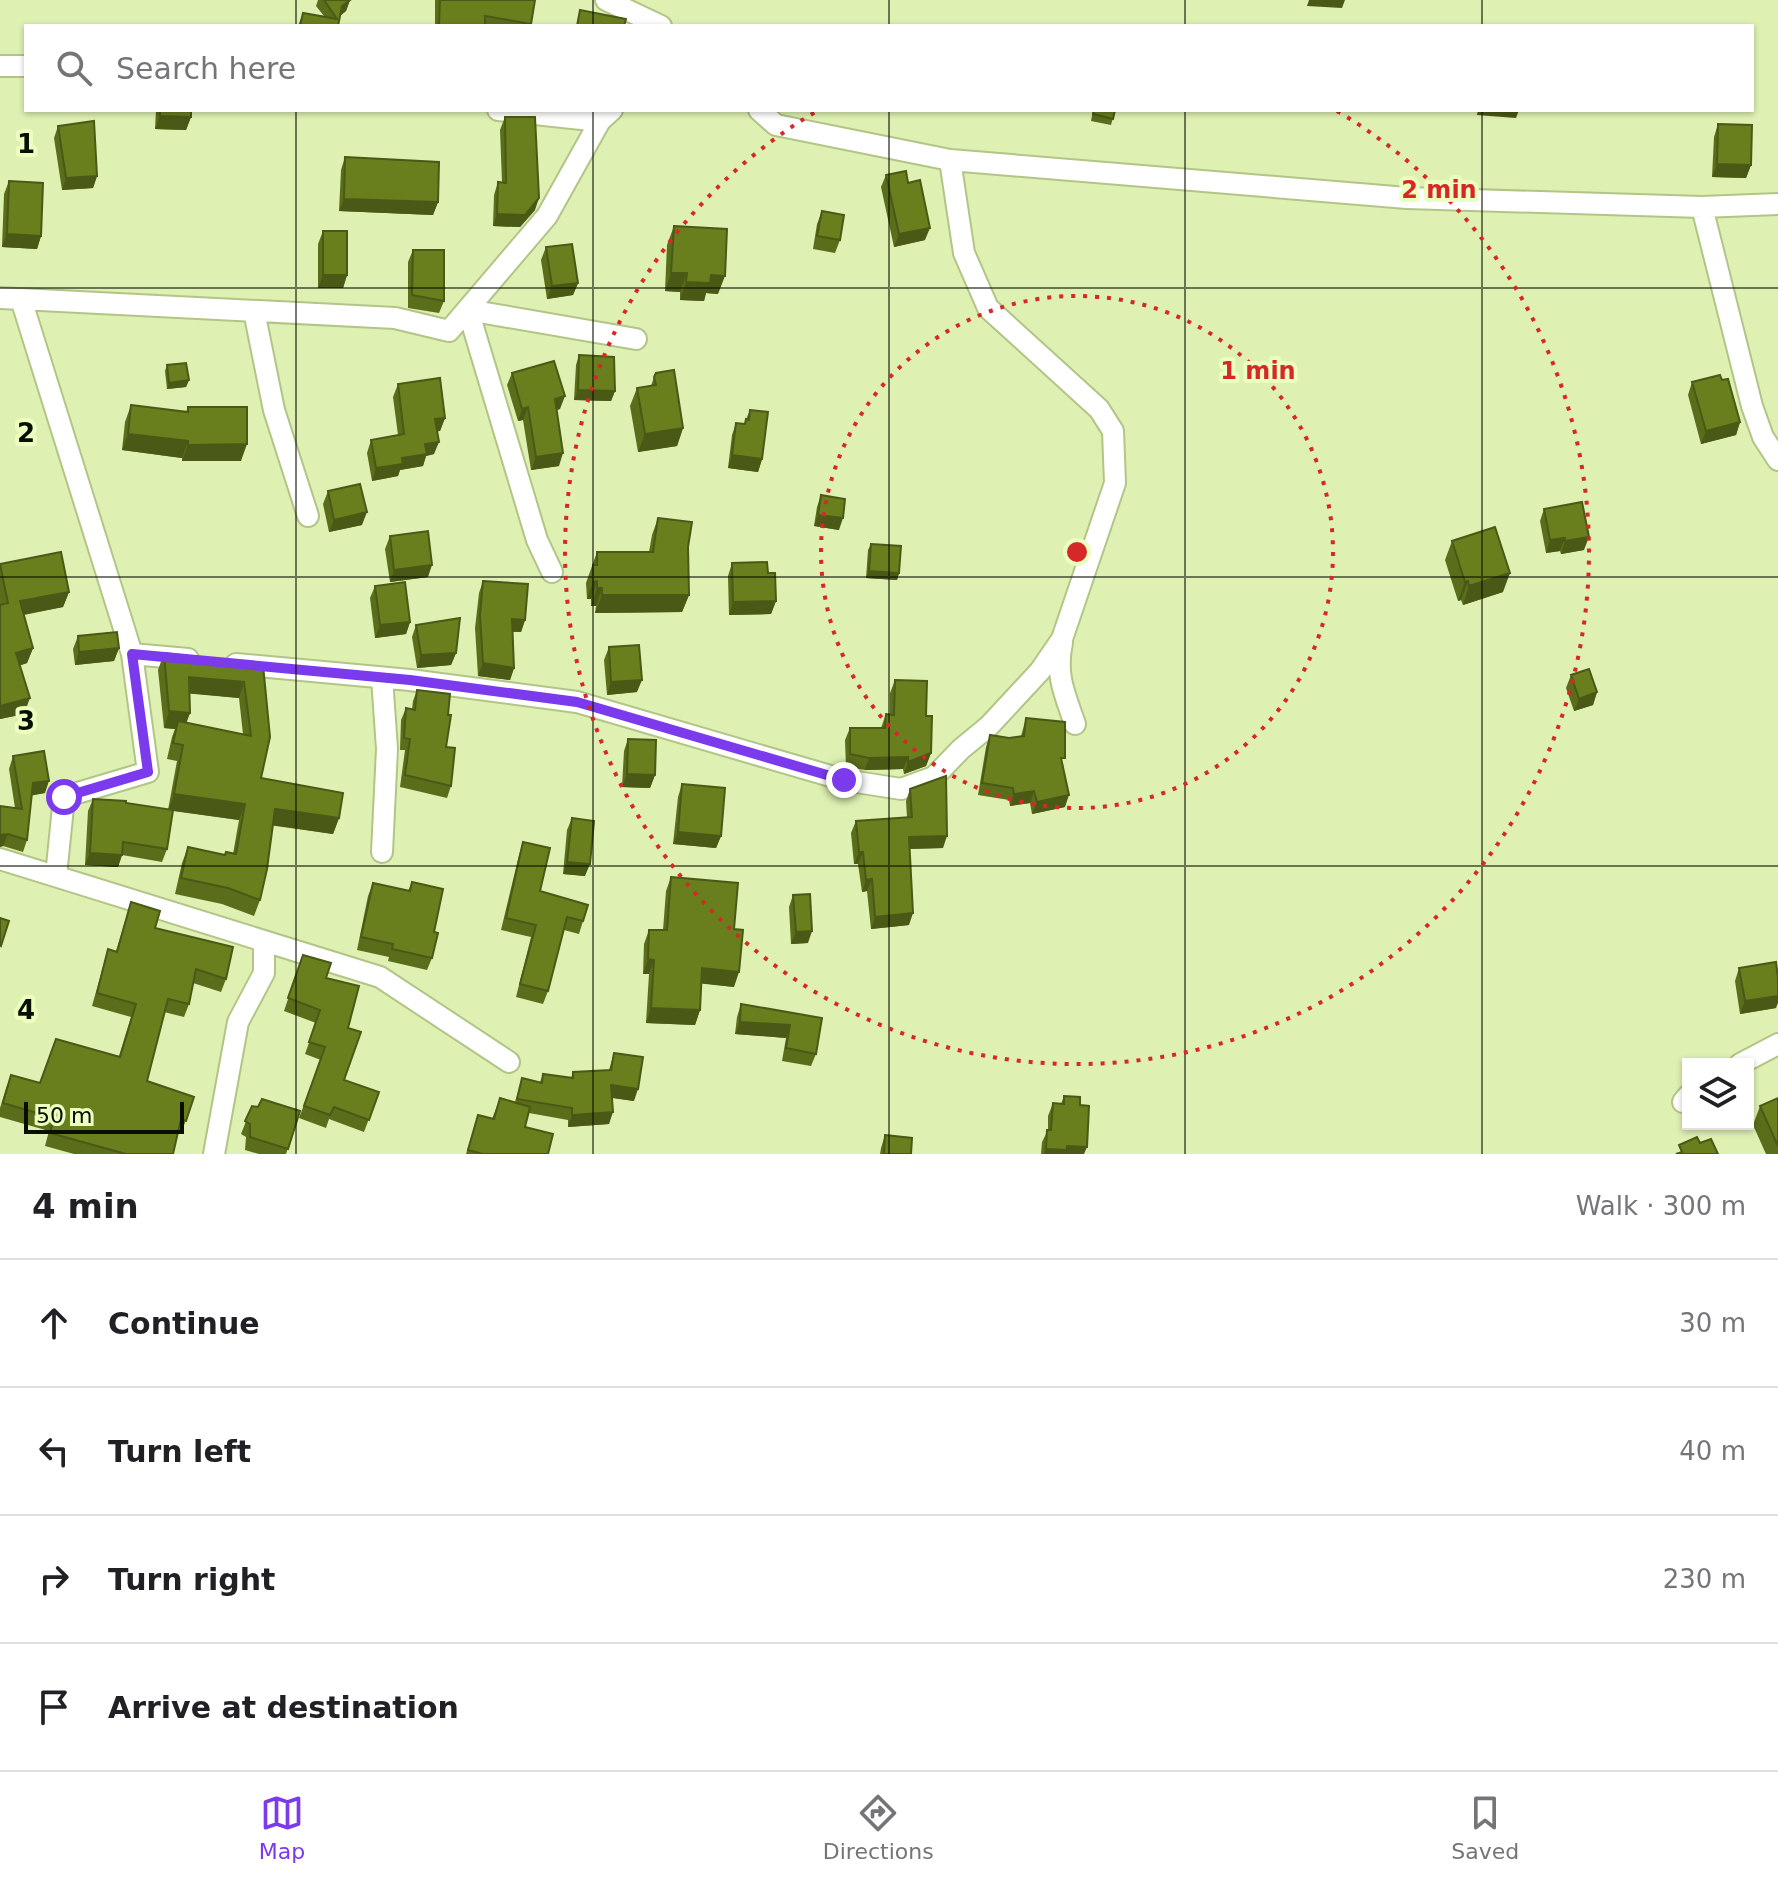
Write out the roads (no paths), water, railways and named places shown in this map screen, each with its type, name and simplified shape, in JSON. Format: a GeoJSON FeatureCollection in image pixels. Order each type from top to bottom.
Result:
{"type":"FeatureCollection","features":[{"type":"Feature","properties":{"kind":"street"},"geometry":{"type":"LineString","coordinates":[[606,0],[657,24]]}},
{"type":"Feature","properties":{"kind":"street"},"geometry":{"type":"LineString","coordinates":[[0,66],[24,66]]}},
{"type":"Feature","properties":{"kind":"street"},"geometry":{"type":"LineString","coordinates":[[0,298],[395,318],[449,331],[547,216],[606,116],[534,112]]}},
{"type":"Feature","properties":{"kind":"street"},"geometry":{"type":"LineString","coordinates":[[761,112],[776,125],[950,160],[1407,198],[1702,207],[1778,204]]}},
{"type":"Feature","properties":{"kind":"street"},"geometry":{"type":"LineString","coordinates":[[950,160],[964,253],[988,308],[1099,409],[1113,431],[1115,483],[1062,639],[1058,662],[1075,724]]}},
{"type":"Feature","properties":{"kind":"street"},"geometry":{"type":"LineString","coordinates":[[1702,207],[1752,406],[1763,437],[1778,460]]}},
{"type":"Feature","properties":{"kind":"street"},"geometry":{"type":"LineString","coordinates":[[21,299],[132,654],[148,772],[64,797],[56,876]]}},
{"type":"Feature","properties":{"kind":"street"},"geometry":{"type":"LineString","coordinates":[[468,310],[636,339]]}},
{"type":"Feature","properties":{"kind":"street"},"geometry":{"type":"LineString","coordinates":[[468,310],[537,540],[552,572]]}},
{"type":"Feature","properties":{"kind":"street"},"geometry":{"type":"LineString","coordinates":[[254,311],[274,410],[308,516]]}},
{"type":"Feature","properties":{"kind":"street"},"geometry":{"type":"LineString","coordinates":[[132,654],[382,678],[577,702],[844,780],[901,789],[934,777],[989,726],[1040,671],[1062,639]]}},
{"type":"Feature","properties":{"kind":"street"},"geometry":{"type":"LineString","coordinates":[[382,678],[387,749],[382,852]]}},
{"type":"Feature","properties":{"kind":"street"},"geometry":{"type":"LineString","coordinates":[[0,859],[380,977],[509,1062]]}},
{"type":"Feature","properties":{"kind":"street"},"geometry":{"type":"LineString","coordinates":[[214,1154],[238,1022],[264,973],[264,942]]}},
{"type":"Feature","properties":{"kind":"street"},"geometry":{"type":"LineString","coordinates":[[1751,1058],[1778,1044]]}}]}
